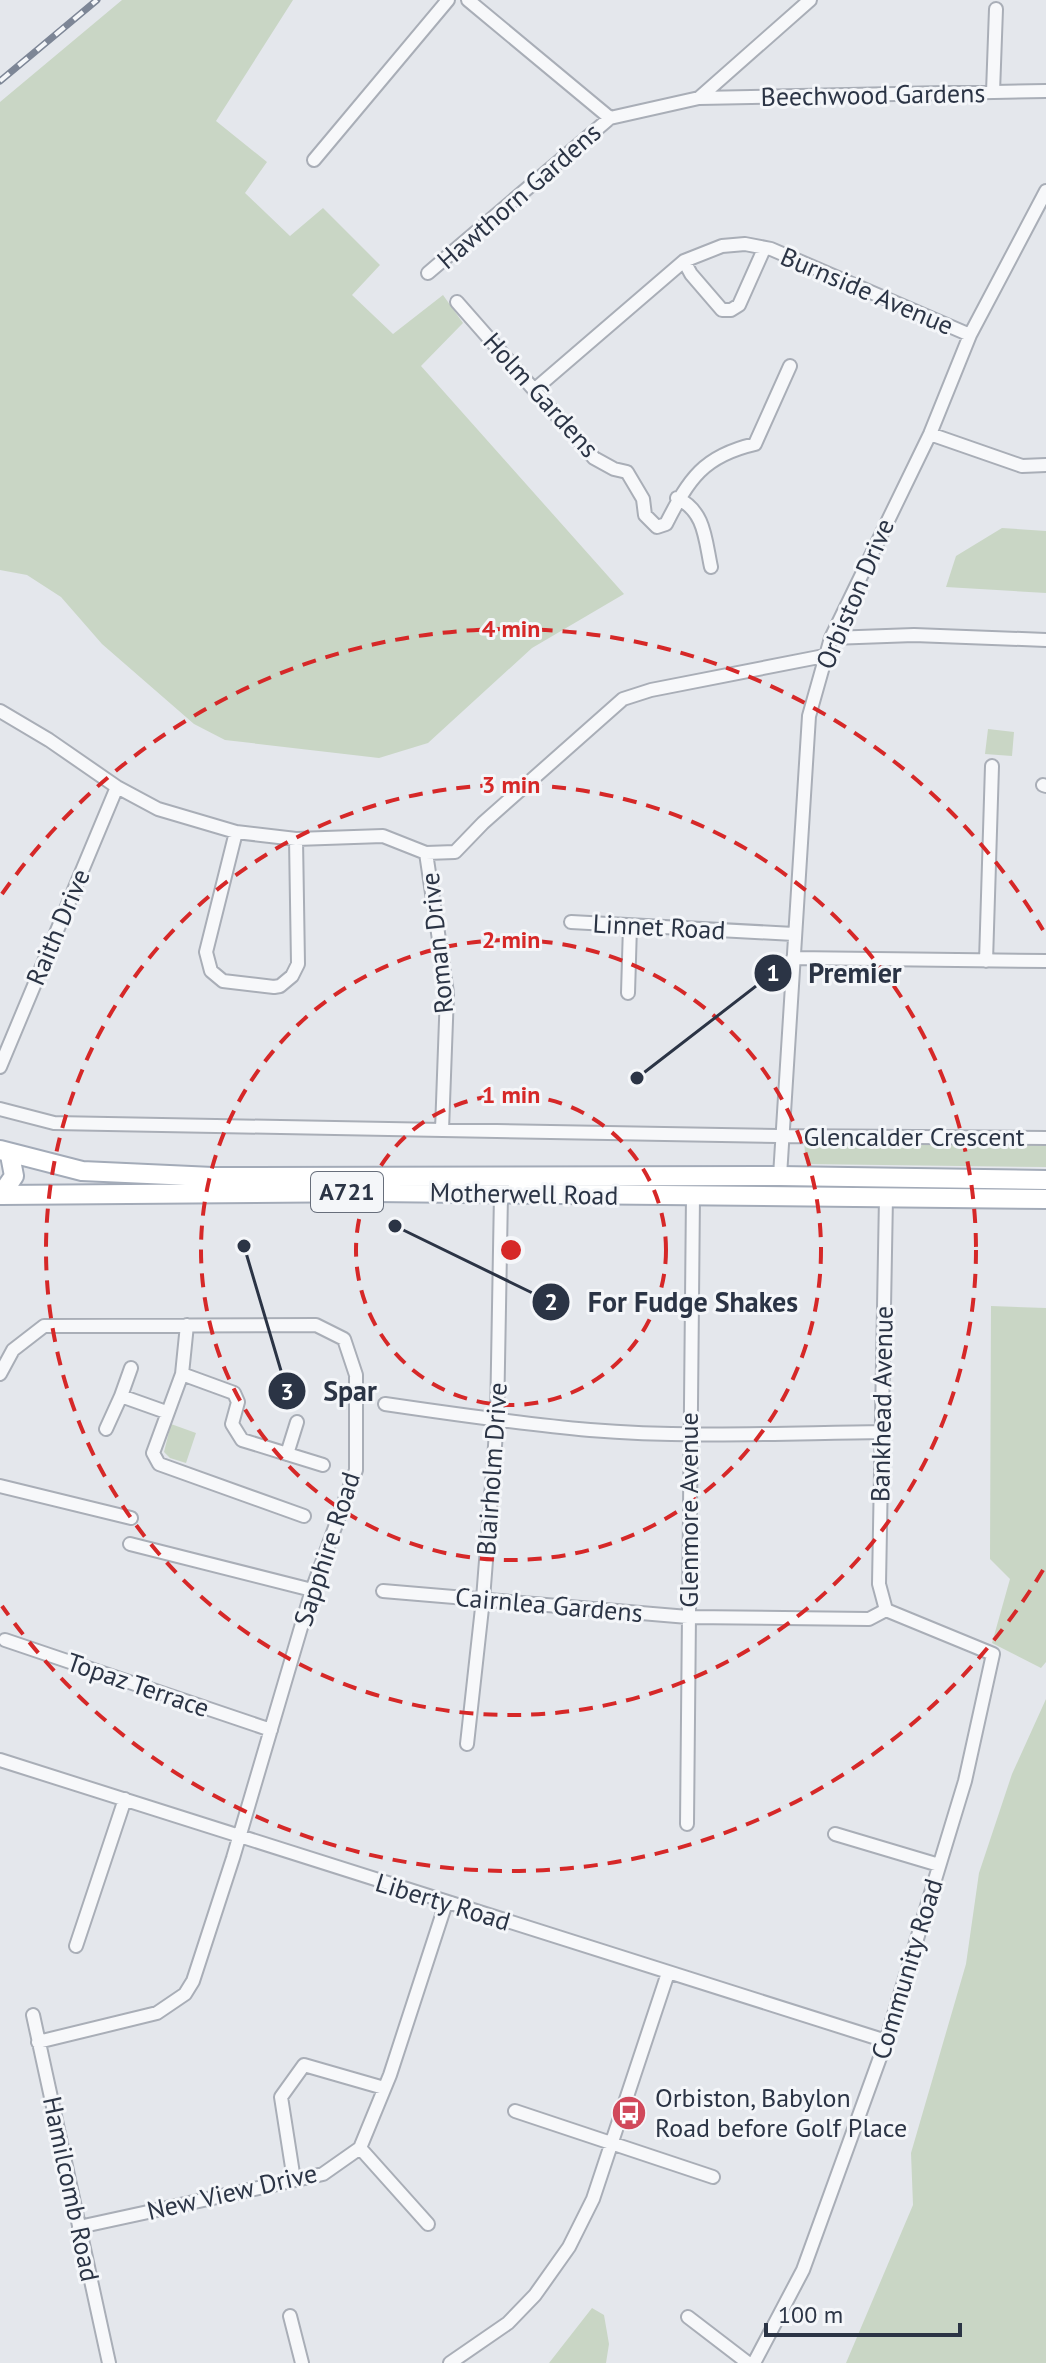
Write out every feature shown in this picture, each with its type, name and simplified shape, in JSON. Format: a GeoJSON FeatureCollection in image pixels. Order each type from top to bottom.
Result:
{"type":"FeatureCollection","features":[{"type":"Feature","properties":{"kind":"main road","name":"Motherwell Road"},"geometry":{"type":"LineString","coordinates":[[5,1152],[82,1171],[213,1177],[780,1176],[1046,1180]]}},
{"type":"Feature","properties":{"kind":"main road","name":"Motherwell Road"},"geometry":{"type":"LineString","coordinates":[[1,1195],[14,1176],[5,1152]]}},
{"type":"Feature","properties":{"kind":"main road","name":"Motherwell Road"},"geometry":{"type":"LineString","coordinates":[[1,1195],[330,1192],[1046,1199]]}},
{"type":"Feature","properties":{"kind":"street"},"geometry":{"type":"LineString","coordinates":[[314,160],[448,0]]}},
{"type":"Feature","properties":{"kind":"street"},"geometry":{"type":"LineString","coordinates":[[468,0],[610,118]]}},
{"type":"Feature","properties":{"kind":"street","name":"Beechwood Gardens"},"geometry":{"type":"LineString","coordinates":[[699,98],[810,0]]}},
{"type":"Feature","properties":{"kind":"street"},"geometry":{"type":"LineString","coordinates":[[993,92],[996,9]]}},
{"type":"Feature","properties":{"kind":"street","name":"Beechwood Gardens"},"geometry":{"type":"LineString","coordinates":[[610,118],[699,98],[1046,91]]}},
{"type":"Feature","properties":{"kind":"street","name":"Hawthorn Gardens"},"geometry":{"type":"LineString","coordinates":[[428,273],[610,118]]}},
{"type":"Feature","properties":{"kind":"street","name":"Orbiston Drive"},"geometry":{"type":"LineString","coordinates":[[780,1176],[809,716],[824,656],[930,434],[970,335],[1046,191]]}},
{"type":"Feature","properties":{"kind":"street","name":"Burnside Avenue"},"geometry":{"type":"LineString","coordinates":[[534,390],[684,261],[722,246],[745,244],[771,249],[970,335]]}},
{"type":"Feature","properties":{"kind":"street","name":"Burnside Avenue"},"geometry":{"type":"LineString","coordinates":[[684,261],[691,274],[722,310],[731,310],[739,305],[764,249]]}},
{"type":"Feature","properties":{"kind":"street","name":"Holm Gardens"},"geometry":{"type":"LineString","coordinates":[[457,302],[594,458],[627,472],[643,499],[645,515],[657,527],[666,524],[677,498],[707,462],[755,444],[790,366]]}},
{"type":"Feature","properties":{"kind":"street"},"geometry":{"type":"LineString","coordinates":[[930,434],[1022,466],[1046,465]]}},
{"type":"Feature","properties":{"kind":"street"},"geometry":{"type":"LineString","coordinates":[[677,498],[690,504],[700,519],[711,567]]}},
{"type":"Feature","properties":{"kind":"street"},"geometry":{"type":"LineString","coordinates":[[831,638],[914,635],[1046,640]]}},
{"type":"Feature","properties":{"kind":"street"},"geometry":{"type":"LineString","coordinates":[[0,711],[117,787],[158,809],[236,832],[296,839],[383,836],[426,853],[455,852],[483,823],[623,699],[651,690],[824,656]]}},
{"type":"Feature","properties":{"kind":"street"},"geometry":{"type":"LineString","coordinates":[[986,961],[992,766]]}},
{"type":"Feature","properties":{"kind":"street","name":"Raith Drive"},"geometry":{"type":"LineString","coordinates":[[0,1067],[117,787]]}},
{"type":"Feature","properties":{"kind":"street"},"geometry":{"type":"LineString","coordinates":[[236,832],[206,961],[211,971],[223,981],[274,987],[287,982],[298,964],[296,839]]}},
{"type":"Feature","properties":{"kind":"street","name":"Roman Drive"},"geometry":{"type":"LineString","coordinates":[[426,853],[447,993],[442,1130]]}},
{"type":"Feature","properties":{"kind":"street","name":"Linnet Road"},"geometry":{"type":"LineString","coordinates":[[571,922],[794,934]]}},
{"type":"Feature","properties":{"kind":"street"},"geometry":{"type":"LineString","coordinates":[[628,993],[630,926]]}},
{"type":"Feature","properties":{"kind":"street"},"geometry":{"type":"LineString","coordinates":[[793,958],[1046,961]]}},
{"type":"Feature","properties":{"kind":"street"},"geometry":{"type":"LineString","coordinates":[[0,1109],[54,1123],[781,1136]]}},
{"type":"Feature","properties":{"kind":"street","name":"Glencalder Crescent"},"geometry":{"type":"LineString","coordinates":[[781,1136],[1046,1138]]}},
{"type":"Feature","properties":{"kind":"street","name":"Blairholm Drive"},"geometry":{"type":"LineString","coordinates":[[467,1744],[483,1599],[497,1420],[501,1194]]}},
{"type":"Feature","properties":{"kind":"street","name":"Glenmore Avenue"},"geometry":{"type":"LineString","coordinates":[[687,1824],[693,1195]]}},
{"type":"Feature","properties":{"kind":"street","name":"Bankhead Avenue"},"geometry":{"type":"LineString","coordinates":[[886,1197],[879,1584],[886,1610]]}},
{"type":"Feature","properties":{"kind":"street"},"geometry":{"type":"LineString","coordinates":[[187,1325],[182,1374],[153,1453],[159,1464],[304,1516]]}},
{"type":"Feature","properties":{"kind":"street","name":"Sapphire Road"},"geometry":{"type":"LineString","coordinates":[[0,1374],[13,1350],[44,1326],[316,1325],[344,1339],[356,1375],[356,1470],[312,1590],[197,1972],[185,1994],[157,2013],[38,2042]]}},
{"type":"Feature","properties":{"kind":"street"},"geometry":{"type":"LineString","coordinates":[[106,1429],[131,1368]]}},
{"type":"Feature","properties":{"kind":"street"},"geometry":{"type":"LineString","coordinates":[[182,1374],[234,1393],[238,1402],[232,1424],[242,1440],[323,1465]]}},
{"type":"Feature","properties":{"kind":"street"},"geometry":{"type":"LineString","coordinates":[[121,1396],[166,1412]]}},
{"type":"Feature","properties":{"kind":"street"},"geometry":{"type":"LineString","coordinates":[[385,1404],[592,1430],[689,1434],[882,1432]]}},
{"type":"Feature","properties":{"kind":"street"},"geometry":{"type":"LineString","coordinates":[[287,1454],[297,1422]]}},
{"type":"Feature","properties":{"kind":"street"},"geometry":{"type":"LineString","coordinates":[[0,1486],[131,1518]]}},
{"type":"Feature","properties":{"kind":"street"},"geometry":{"type":"LineString","coordinates":[[130,1544],[312,1590]]}},
{"type":"Feature","properties":{"kind":"street","name":"Cairnlea Gardens"},"geometry":{"type":"LineString","coordinates":[[383,1591],[688,1617],[869,1619],[886,1610]]}},
{"type":"Feature","properties":{"kind":"street","name":"Community Road"},"geometry":{"type":"LineString","coordinates":[[754,2363],[803,2270],[886,2041],[975,1743],[993,1654],[886,1610]]}},
{"type":"Feature","properties":{"kind":"street","name":"Topaz Terrace"},"geometry":{"type":"LineString","coordinates":[[5,1640],[271,1730]]}},
{"type":"Feature","properties":{"kind":"street","name":"Liberty Road"},"geometry":{"type":"LineString","coordinates":[[0,1760],[886,2041]]}},
{"type":"Feature","properties":{"kind":"street"},"geometry":{"type":"LineString","coordinates":[[76,1946],[125,1799]]}},
{"type":"Feature","properties":{"kind":"street"},"geometry":{"type":"LineString","coordinates":[[835,1834],[939,1865]]}},
{"type":"Feature","properties":{"kind":"street"},"geometry":{"type":"LineString","coordinates":[[428,2224],[360,2148],[384,2088],[446,1903]]}},
{"type":"Feature","properties":{"kind":"street"},"geometry":{"type":"LineString","coordinates":[[450,2363],[508,2323],[535,2295],[575,2235],[593,2199],[668,1973]]}},
{"type":"Feature","properties":{"kind":"street","name":"Hamilcomb Road"},"geometry":{"type":"LineString","coordinates":[[33,2015],[109,2363]]}},
{"type":"Feature","properties":{"kind":"street"},"geometry":{"type":"LineString","coordinates":[[294,2180],[281,2097],[304,2065],[384,2088]]}},
{"type":"Feature","properties":{"kind":"street"},"geometry":{"type":"LineString","coordinates":[[515,2111],[713,2177]]}},
{"type":"Feature","properties":{"kind":"street","name":"New View Drive"},"geometry":{"type":"LineString","coordinates":[[79,2227],[323,2174],[360,2148]]}},
{"type":"Feature","properties":{"kind":"street"},"geometry":{"type":"LineString","coordinates":[[290,2316],[302,2363]]}},
{"type":"Feature","properties":{"kind":"street"},"geometry":{"type":"LineString","coordinates":[[688,2317],[748,2363]]}},
{"type":"Feature","properties":{"kind":"green space"},"geometry":{"type":"Polygon","coordinates":[[[122,0],[293,0],[216,121],[267,162],[245,193],[290,236],[323,208],[380,265],[352,295],[393,334],[443,295],[463,323],[421,366],[624,594],[532,648],[428,743],[379,758],[225,740],[194,724],[102,644],[61,597],[27,575],[0,570],[0,102],[122,0]]]}},
{"type":"Feature","properties":{"kind":"green space"},"geometry":{"type":"Polygon","coordinates":[[[1002,528],[1046,531],[1046,593],[946,587],[956,556],[1002,528]]]}},
{"type":"Feature","properties":{"kind":"green space"},"geometry":{"type":"Polygon","coordinates":[[[988,729],[1014,732],[1012,756],[985,754],[988,729]]]}},
{"type":"Feature","properties":{"kind":"green space"},"geometry":{"type":"Polygon","coordinates":[[[804,1141],[1046,1145],[1046,1167],[806,1164],[804,1141]]]}},
{"type":"Feature","properties":{"kind":"green space"},"geometry":{"type":"Polygon","coordinates":[[[991,1306],[1046,1308],[1046,1662],[1041,1668],[992,1643],[1010,1579],[990,1559],[991,1306]]]}},
{"type":"Feature","properties":{"kind":"green space"},"geometry":{"type":"Polygon","coordinates":[[[171,1424],[196,1433],[186,1463],[170,1458],[164,1452],[171,1424]]]}},
{"type":"Feature","properties":{"kind":"green space"},"geometry":{"type":"Polygon","coordinates":[[[1046,1699],[1046,2363],[846,2363],[913,2205],[911,2153],[966,1964],[979,1873],[1012,1774],[1046,1699]]]}},
{"type":"Feature","properties":{"kind":"green space"},"geometry":{"type":"Polygon","coordinates":[[[592,2308],[604,2315],[609,2344],[606,2363],[549,2363],[592,2308]]]}},
{"type":"Feature","properties":{"kind":"railway"},"geometry":{"type":"LineString","coordinates":[[0,81],[97,0]]}},
{"type":"Feature","properties":{"kind":"place","name":"Premier"},"geometry":{"type":"Point","coordinates":[637,1078]}},
{"type":"Feature","properties":{"kind":"place","name":"For Fudge Shakes"},"geometry":{"type":"Point","coordinates":[395,1226]}},
{"type":"Feature","properties":{"kind":"place","name":"Spar"},"geometry":{"type":"Point","coordinates":[244,1246]}},
{"type":"Feature","properties":{"kind":"place","name":"Orbiston, Babylon Road before Golf Place"},"geometry":{"type":"Point","coordinates":[629,2113]}}]}
